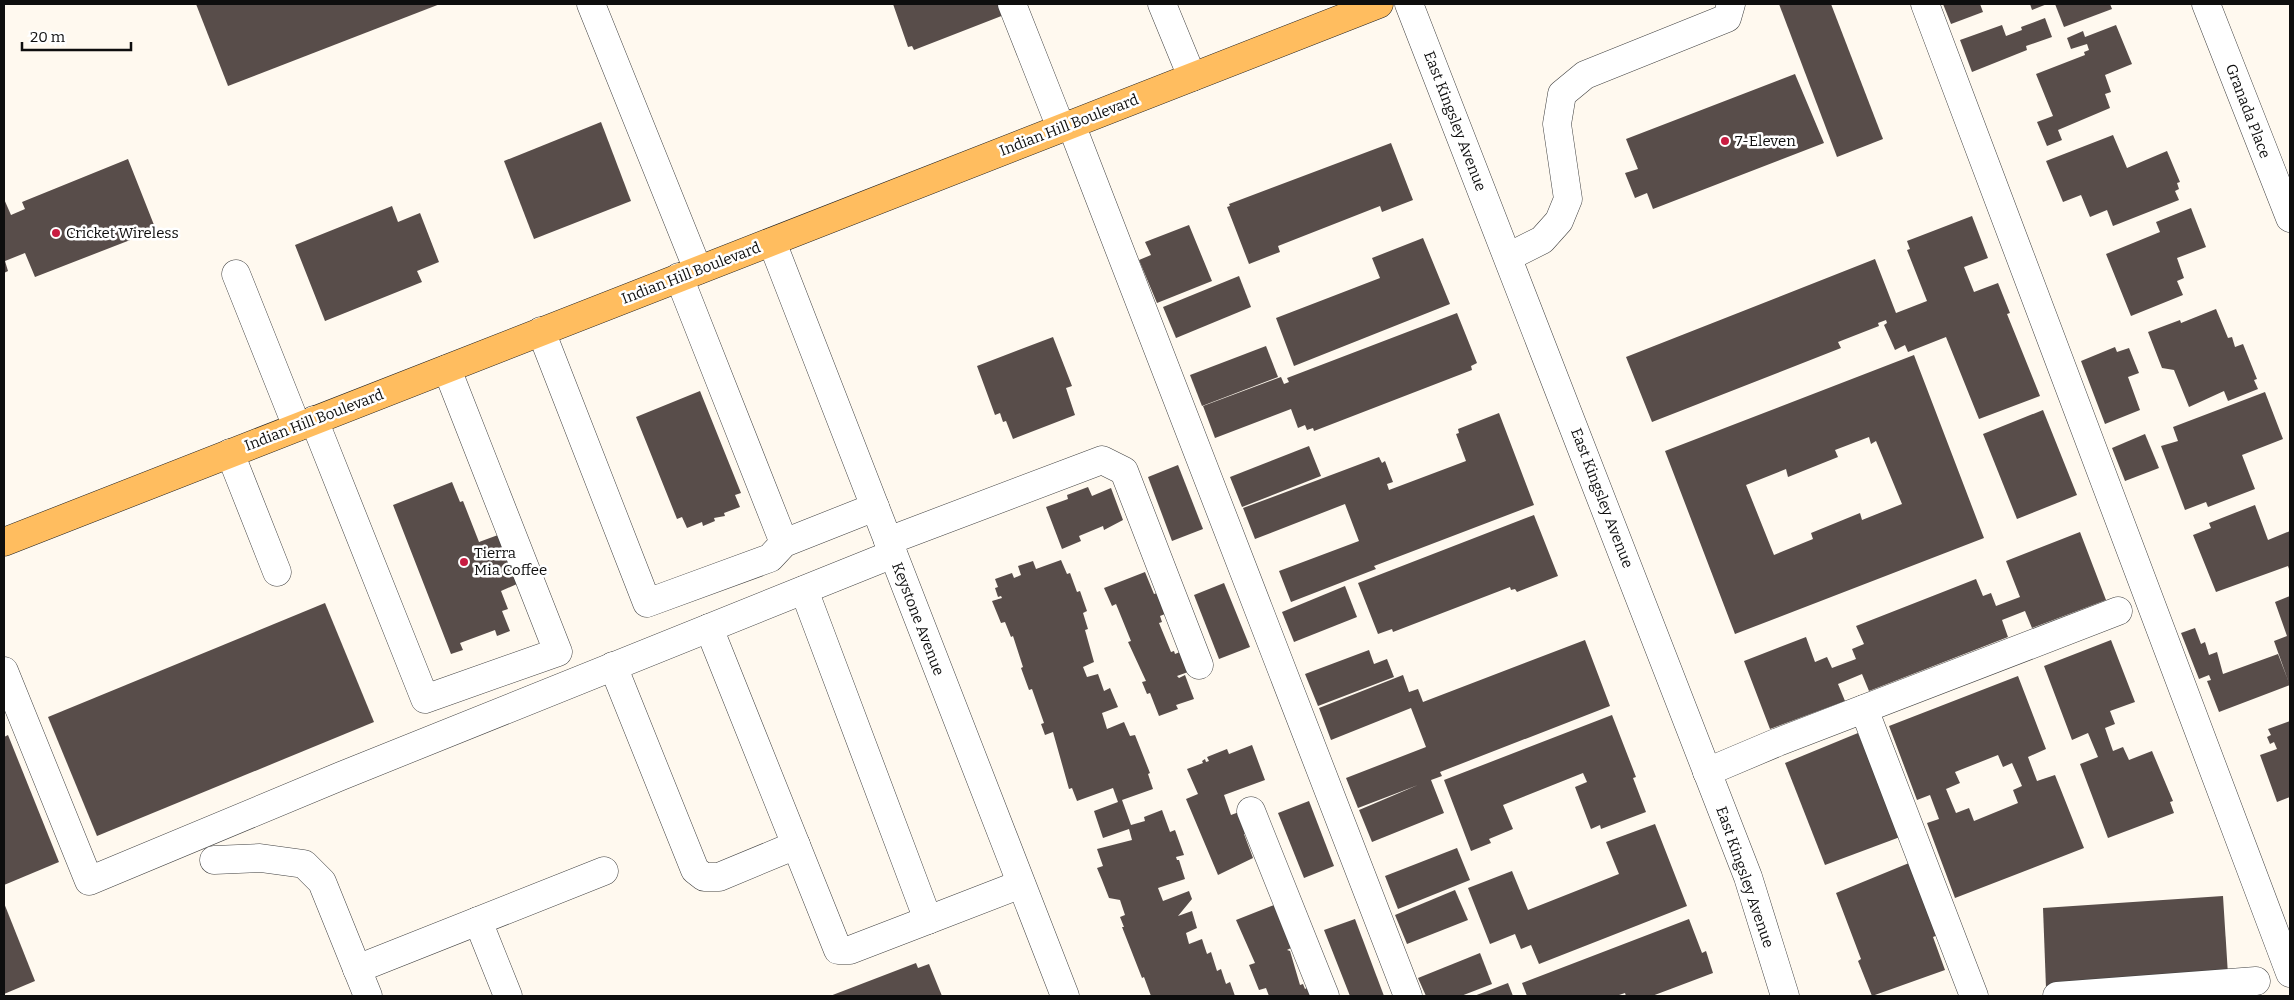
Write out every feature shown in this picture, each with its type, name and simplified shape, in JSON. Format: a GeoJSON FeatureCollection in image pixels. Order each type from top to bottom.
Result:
{"type":"FeatureCollection","features":[{"type":"Feature","properties":{"kind":"main road","name":"Indian Hill Boulevard"},"geometry":{"type":"LineString","coordinates":[[4,542],[1379,4]]}},
{"type":"Feature","properties":{"kind":"street"},"geometry":{"type":"LineString","coordinates":[[592,4],[784,543]]}},
{"type":"Feature","properties":{"kind":"street"},"geometry":{"type":"LineString","coordinates":[[1012,4],[1066,126],[1408,996]]}},
{"type":"Feature","properties":{"kind":"street"},"geometry":{"type":"LineString","coordinates":[[1162,4],[1192,77]]}},
{"type":"Feature","properties":{"kind":"street","name":"East Kingsley Avenue"},"geometry":{"type":"LineString","coordinates":[[1409,4],[1748,878],[1785,996]]}},
{"type":"Feature","properties":{"kind":"street"},"geometry":{"type":"LineString","coordinates":[[1508,257],[1542,240],[1559,221],[1568,199],[1557,124],[1562,94],[1585,75],[1727,18],[1731,4]]}},
{"type":"Feature","properties":{"kind":"street"},"geometry":{"type":"LineString","coordinates":[[1925,4],[2290,973]]}},
{"type":"Feature","properties":{"kind":"street","name":"Granada Place"},"geometry":{"type":"LineString","coordinates":[[2206,4],[2290,218]]}},
{"type":"Feature","properties":{"kind":"street","name":"Keystone Avenue"},"geometry":{"type":"LineString","coordinates":[[772,242],[1065,996]]}},
{"type":"Feature","properties":{"kind":"street"},"geometry":{"type":"LineString","coordinates":[[236,274],[306,424],[425,699],[558,652],[447,369]]}},
{"type":"Feature","properties":{"kind":"street"},"geometry":{"type":"LineString","coordinates":[[541,332],[647,603],[770,558],[784,543],[875,507]]}},
{"type":"Feature","properties":{"kind":"street"},"geometry":{"type":"LineString","coordinates":[[230,453],[277,572]]}},
{"type":"Feature","properties":{"kind":"street"},"geometry":{"type":"LineString","coordinates":[[4,671],[89,881],[341,776],[804,590],[890,548],[1102,460],[1124,471],[1199,665]]}},
{"type":"Feature","properties":{"kind":"street"},"geometry":{"type":"LineString","coordinates":[[804,590],[928,920]]}},
{"type":"Feature","properties":{"kind":"street"},"geometry":{"type":"LineString","coordinates":[[1707,772],[1864,708],[2118,611]]}},
{"type":"Feature","properties":{"kind":"street"},"geometry":{"type":"LineString","coordinates":[[709,628],[838,950],[850,950],[1021,884]]}},
{"type":"Feature","properties":{"kind":"street"},"geometry":{"type":"LineString","coordinates":[[613,666],[695,870],[704,878],[719,877],[796,846]]}},
{"type":"Feature","properties":{"kind":"street"},"geometry":{"type":"LineString","coordinates":[[1864,708],[1974,996]]}},
{"type":"Feature","properties":{"kind":"street"},"geometry":{"type":"LineString","coordinates":[[1251,811],[1325,996]]}},
{"type":"Feature","properties":{"kind":"street"},"geometry":{"type":"LineString","coordinates":[[214,860],[260,858],[304,864],[322,882],[368,996]]}},
{"type":"Feature","properties":{"kind":"street"},"geometry":{"type":"LineString","coordinates":[[357,969],[604,871]]}},
{"type":"Feature","properties":{"kind":"street"},"geometry":{"type":"LineString","coordinates":[[478,922],[508,996]]}},
{"type":"Feature","properties":{"kind":"street"},"geometry":{"type":"LineString","coordinates":[[2057,996],[2256,981]]}},
{"type":"Feature","properties":{"kind":"building"},"geometry":{"type":"Polygon","coordinates":[[[196,4],[440,4],[228,86],[196,4]]]}},
{"type":"Feature","properties":{"kind":"building"},"geometry":{"type":"Polygon","coordinates":[[[893,4],[1000,4],[1004,15],[914,50],[912,46],[908,47],[893,4]]]}},
{"type":"Feature","properties":{"kind":"building"},"geometry":{"type":"Polygon","coordinates":[[[1779,4],[1831,4],[1883,139],[1837,157],[1779,4]]]}},
{"type":"Feature","properties":{"kind":"building"},"geometry":{"type":"Polygon","coordinates":[[[1943,4],[1980,4],[1983,12],[1951,24],[1943,4]]]}},
{"type":"Feature","properties":{"kind":"building"},"geometry":{"type":"Polygon","coordinates":[[[2030,4],[2047,4],[2032,10],[2030,4]]]}},
{"type":"Feature","properties":{"kind":"building"},"geometry":{"type":"Polygon","coordinates":[[[2055,4],[2110,4],[2112,9],[2064,27],[2055,4]]]}},
{"type":"Feature","properties":{"kind":"building"},"geometry":{"type":"Polygon","coordinates":[[[2045,18],[2052,37],[2026,46],[2027,50],[1972,72],[1960,40],[2002,25],[2006,36],[2022,30],[2021,27],[2045,18]]]}},
{"type":"Feature","properties":{"kind":"building"},"geometry":{"type":"Polygon","coordinates":[[[2116,25],[2132,64],[2105,75],[2111,92],[2105,94],[2110,108],[2058,130],[2062,140],[2047,146],[2037,122],[2053,116],[2036,74],[2085,55],[2084,52],[2089,50],[2087,44],[2071,49],[2067,38],[2083,31],[2085,37],[2116,25]]]}},
{"type":"Feature","properties":{"kind":"building","name":"7-Eleven"},"geometry":{"type":"Polygon","coordinates":[[[1795,74],[1824,143],[1653,209],[1647,193],[1635,198],[1625,173],[1638,169],[1626,139],[1795,74]]]}},
{"type":"Feature","properties":{"kind":"building"},"geometry":{"type":"Polygon","coordinates":[[[601,122],[631,201],[534,239],[504,161],[601,122]]]}},
{"type":"Feature","properties":{"kind":"building"},"geometry":{"type":"Polygon","coordinates":[[[2113,135],[2127,168],[2167,151],[2180,182],[2177,183],[2179,189],[2175,191],[2179,200],[2113,226],[2107,210],[2090,217],[2081,195],[2063,202],[2046,161],[2113,135]]]}},
{"type":"Feature","properties":{"kind":"building"},"geometry":{"type":"Polygon","coordinates":[[[1391,143],[1413,200],[1382,212],[1380,206],[1278,246],[1280,252],[1249,264],[1227,207],[1230,206],[1229,204],[1391,143]]]}},
{"type":"Feature","properties":{"kind":"building"},"geometry":{"type":"Polygon","coordinates":[[[128,159],[156,230],[35,277],[25,253],[5,261],[8,271],[4,273],[4,199],[11,215],[25,209],[22,202],[128,159]]]}},
{"type":"Feature","properties":{"kind":"building"},"geometry":{"type":"Polygon","coordinates":[[[392,206],[398,222],[420,213],[439,262],[417,271],[422,282],[325,321],[295,245],[392,206]]]}},
{"type":"Feature","properties":{"kind":"building"},"geometry":{"type":"Polygon","coordinates":[[[2191,208],[2206,247],[2177,258],[2184,278],[2177,281],[2183,295],[2131,316],[2106,254],[2160,232],[2156,222],[2191,208]]]}},
{"type":"Feature","properties":{"kind":"building"},"geometry":{"type":"Polygon","coordinates":[[[1972,216],[1988,258],[1964,267],[1974,292],[1998,283],[2010,313],[2007,314],[2040,396],[1979,419],[1946,337],[1908,352],[1905,345],[1895,350],[1884,325],[1887,323],[1886,320],[1878,323],[1879,326],[1838,342],[1841,348],[1652,422],[1626,357],[1875,259],[1896,313],[1927,301],[1907,250],[1910,249],[1907,241],[1972,216]]]}},
{"type":"Feature","properties":{"kind":"building"},"geometry":{"type":"Polygon","coordinates":[[[1189,225],[1212,281],[1157,303],[1139,260],[1151,255],[1145,242],[1189,225]]]}},
{"type":"Feature","properties":{"kind":"building"},"geometry":{"type":"Polygon","coordinates":[[[1423,238],[1450,304],[1294,366],[1276,318],[1380,278],[1372,258],[1423,238]]]}},
{"type":"Feature","properties":{"kind":"building"},"geometry":{"type":"Polygon","coordinates":[[[1239,276],[1251,307],[1176,338],[1163,307],[1239,276]]]}},
{"type":"Feature","properties":{"kind":"building"},"geometry":{"type":"Polygon","coordinates":[[[2216,309],[2228,338],[2232,337],[2235,347],[2243,344],[2257,379],[2254,380],[2258,389],[2228,401],[2224,391],[2189,407],[2174,370],[2162,368],[2148,332],[2180,320],[2181,323],[2216,309]]]}},
{"type":"Feature","properties":{"kind":"building"},"geometry":{"type":"Polygon","coordinates":[[[1457,313],[1477,363],[1471,366],[1472,370],[1314,431],[1313,428],[1307,430],[1305,425],[1298,428],[1291,409],[1215,438],[1203,406],[1281,377],[1284,384],[1289,382],[1287,378],[1457,313]]]}},
{"type":"Feature","properties":{"kind":"building"},"geometry":{"type":"Polygon","coordinates":[[[1053,337],[1072,386],[1066,388],[1075,415],[1013,439],[1006,421],[1003,422],[1000,413],[995,415],[977,366],[1053,337]]]}},
{"type":"Feature","properties":{"kind":"building"},"geometry":{"type":"Polygon","coordinates":[[[1266,346],[1278,377],[1202,406],[1190,375],[1266,346]]]}},
{"type":"Feature","properties":{"kind":"building"},"geometry":{"type":"Polygon","coordinates":[[[2115,347],[2117,352],[2129,348],[2139,373],[2128,377],[2140,410],[2105,424],[2081,361],[2115,347]]]}},
{"type":"Feature","properties":{"kind":"building"},"geometry":{"type":"Polygon","coordinates":[[[1914,355],[1984,538],[1735,634],[1665,451],[1914,355]],[[1869,437],[1835,450],[1838,457],[1788,477],[1786,469],[1746,485],[1774,555],[1813,539],[1811,533],[1860,513],[1862,520],[1902,504],[1876,441],[1871,444],[1869,437]]]}},
{"type":"Feature","properties":{"kind":"building"},"geometry":{"type":"Polygon","coordinates":[[[700,391],[741,493],[735,495],[740,507],[724,513],[725,516],[714,518],[715,521],[703,526],[702,522],[687,528],[682,517],[677,519],[636,417],[700,391]]]}},
{"type":"Feature","properties":{"kind":"building"},"geometry":{"type":"Polygon","coordinates":[[[2265,392],[2283,439],[2242,455],[2255,489],[2208,507],[2206,502],[2185,510],[2161,446],[2178,441],[2173,427],[2265,392]]]}},
{"type":"Feature","properties":{"kind":"building"},"geometry":{"type":"Polygon","coordinates":[[[2043,410],[2077,495],[2017,519],[1983,434],[2043,410]]]}},
{"type":"Feature","properties":{"kind":"building"},"geometry":{"type":"Polygon","coordinates":[[[1499,413],[1534,505],[1374,566],[1376,569],[1291,602],[1279,571],[1359,541],[1345,504],[1255,539],[1243,508],[1379,457],[1382,463],[1385,461],[1393,482],[1387,484],[1389,490],[1466,461],[1456,434],[1459,433],[1458,429],[1499,413]]]}},
{"type":"Feature","properties":{"kind":"building"},"geometry":{"type":"Polygon","coordinates":[[[2145,434],[2159,468],[2125,481],[2112,448],[2145,434]]]}},
{"type":"Feature","properties":{"kind":"building"},"geometry":{"type":"Polygon","coordinates":[[[1309,446],[1321,476],[1242,507],[1230,477],[1309,446]]]}},
{"type":"Feature","properties":{"kind":"building"},"geometry":{"type":"Polygon","coordinates":[[[1178,465],[1203,529],[1172,541],[1148,477],[1178,465]]]}},
{"type":"Feature","properties":{"kind":"building"},"geometry":{"type":"Polygon","coordinates":[[[452,482],[460,502],[463,501],[479,542],[498,535],[517,584],[501,591],[508,609],[502,611],[510,631],[497,636],[495,630],[460,643],[463,650],[451,654],[393,505],[452,482]]]}},
{"type":"Feature","properties":{"kind":"building"},"geometry":{"type":"Polygon","coordinates":[[[1088,487],[1092,496],[1111,488],[1123,520],[1104,530],[1103,526],[1079,536],[1081,541],[1062,549],[1046,507],[1068,499],[1067,495],[1088,487]]]}},
{"type":"Feature","properties":{"kind":"building"},"geometry":{"type":"Polygon","coordinates":[[[2255,505],[2268,540],[2290,531],[2290,572],[2288,566],[2216,592],[2193,535],[2211,528],[2209,523],[2255,505]]]}},
{"type":"Feature","properties":{"kind":"building"},"geometry":{"type":"Polygon","coordinates":[[[1534,515],[1558,576],[1517,592],[1515,589],[1511,590],[1510,587],[1393,632],[1392,629],[1378,634],[1358,583],[1534,515]]]}},
{"type":"Feature","properties":{"kind":"building"},"geometry":{"type":"Polygon","coordinates":[[[2080,532],[2106,600],[2032,628],[2025,611],[2002,620],[2008,637],[1869,691],[1862,674],[1838,684],[1845,701],[1770,729],[1744,661],[1806,637],[1815,662],[1827,657],[1832,668],[1856,659],[1852,649],[1864,644],[1856,626],[1976,579],[1983,596],[1991,593],[1996,606],[2020,597],[2006,561],[2080,532]]]}},
{"type":"Feature","properties":{"kind":"building"},"geometry":{"type":"Polygon","coordinates":[[[1061,560],[1067,574],[1070,573],[1077,592],[1080,591],[1087,611],[1083,613],[1088,629],[1085,630],[1094,662],[1083,667],[1087,677],[1098,674],[1104,691],[1110,688],[1118,707],[1102,713],[1107,729],[1124,722],[1130,736],[1135,735],[1150,773],[1148,774],[1153,789],[1122,800],[1131,825],[1145,821],[1144,817],[1162,810],[1170,832],[1175,830],[1184,855],[1176,857],[1179,860],[1185,879],[1158,888],[1163,901],[1189,891],[1192,899],[1178,916],[1192,911],[1197,928],[1186,933],[1189,944],[1202,939],[1207,954],[1211,952],[1217,971],[1221,969],[1226,984],[1230,982],[1235,996],[1151,996],[1122,927],[1124,927],[1120,917],[1125,915],[1120,900],[1109,898],[1097,868],[1103,866],[1097,849],[1132,840],[1129,829],[1103,838],[1094,811],[1118,802],[1113,788],[1077,801],[1072,788],[1069,789],[1053,732],[1045,735],[1041,724],[1044,723],[1032,689],[1029,690],[1021,668],[1023,667],[1013,636],[1011,637],[1005,622],[1001,623],[992,601],[1002,598],[1001,596],[998,597],[995,588],[998,587],[995,579],[1012,573],[1014,578],[1021,575],[1018,566],[1033,561],[1036,569],[1061,560]]]}},
{"type":"Feature","properties":{"kind":"building"},"geometry":{"type":"Polygon","coordinates":[[[1145,572],[1154,594],[1157,593],[1165,614],[1160,616],[1162,622],[1159,623],[1171,652],[1174,651],[1175,654],[1180,652],[1188,672],[1177,676],[1179,678],[1185,675],[1194,699],[1176,705],[1178,709],[1159,716],[1150,693],[1147,694],[1142,682],[1146,681],[1128,642],[1131,641],[1116,604],[1112,606],[1104,588],[1145,572]]]}},
{"type":"Feature","properties":{"kind":"building"},"geometry":{"type":"Polygon","coordinates":[[[1224,583],[1250,647],[1219,659],[1194,595],[1224,583]]]}},
{"type":"Feature","properties":{"kind":"building"},"geometry":{"type":"Polygon","coordinates":[[[1345,586],[1357,617],[1294,642],[1282,612],[1345,586]]]}},
{"type":"Feature","properties":{"kind":"building"},"geometry":{"type":"Polygon","coordinates":[[[2290,596],[2290,685],[2219,712],[2207,681],[2211,680],[2209,675],[2199,679],[2181,633],[2195,628],[2201,644],[2205,642],[2209,655],[2217,652],[2223,674],[2278,654],[2289,683],[2274,641],[2287,636],[2275,602],[2290,596]]]}},
{"type":"Feature","properties":{"kind":"building"},"geometry":{"type":"Polygon","coordinates":[[[325,603],[374,722],[97,836],[48,717],[325,603]]]}},
{"type":"Feature","properties":{"kind":"building"},"geometry":{"type":"Polygon","coordinates":[[[1585,640],[1610,706],[1440,772],[1442,776],[1431,780],[1444,813],[1372,842],[1359,810],[1418,785],[1358,808],[1346,778],[1426,747],[1411,708],[1331,740],[1319,708],[1403,675],[1409,692],[1418,689],[1423,702],[1585,640]]]}},
{"type":"Feature","properties":{"kind":"building"},"geometry":{"type":"Polygon","coordinates":[[[2111,640],[2135,702],[2110,711],[2115,724],[2105,728],[2113,751],[2123,747],[2129,760],[2152,751],[2173,801],[2170,802],[2174,813],[2108,838],[2080,764],[2098,757],[2088,733],[2072,740],[2044,666],[2111,640]]]}},
{"type":"Feature","properties":{"kind":"building"},"geometry":{"type":"Polygon","coordinates":[[[1369,650],[1374,664],[1387,659],[1394,677],[1318,706],[1305,674],[1369,650]]]}},
{"type":"Feature","properties":{"kind":"building"},"geometry":{"type":"Polygon","coordinates":[[[2018,676],[2046,749],[2028,757],[2037,781],[2055,775],[2084,848],[1955,898],[1927,823],[1939,819],[1930,795],[1917,800],[1889,726],[2018,676]],[[1998,755],[1955,772],[1960,783],[1946,789],[1956,813],[1969,808],[1974,821],[2018,803],[2013,790],[2022,786],[2012,763],[2003,767],[1998,755]]]}},
{"type":"Feature","properties":{"kind":"building"},"geometry":{"type":"Polygon","coordinates":[[[1612,715],[1636,777],[1633,778],[1646,812],[1601,829],[1600,825],[1591,829],[1575,787],[1587,782],[1583,773],[1503,805],[1513,829],[1489,839],[1491,843],[1471,851],[1444,780],[1612,715]]]}},
{"type":"Feature","properties":{"kind":"building"},"geometry":{"type":"Polygon","coordinates":[[[2290,721],[2290,797],[2277,802],[2260,755],[2277,749],[2274,742],[2270,744],[2267,737],[2271,735],[2268,729],[2290,721]]]}},
{"type":"Feature","properties":{"kind":"building"},"geometry":{"type":"Polygon","coordinates":[[[1858,733],[1900,837],[1825,865],[1785,763],[1858,733]]]}},
{"type":"Feature","properties":{"kind":"building"},"geometry":{"type":"Polygon","coordinates":[[[8,735],[59,862],[4,885],[4,737],[8,735]]]}},
{"type":"Feature","properties":{"kind":"building"},"geometry":{"type":"Polygon","coordinates":[[[1252,745],[1265,780],[1224,795],[1231,815],[1239,812],[1247,833],[1244,834],[1253,858],[1218,875],[1186,799],[1198,794],[1187,769],[1203,763],[1202,761],[1205,759],[1206,762],[1209,761],[1207,757],[1227,749],[1229,754],[1252,745]]]}},
{"type":"Feature","properties":{"kind":"building"},"geometry":{"type":"Polygon","coordinates":[[[1309,801],[1334,866],[1304,878],[1278,813],[1309,801]]]}},
{"type":"Feature","properties":{"kind":"building"},"geometry":{"type":"Polygon","coordinates":[[[1655,824],[1687,906],[1539,964],[1531,945],[1521,949],[1515,934],[1490,944],[1468,888],[1512,871],[1528,910],[1619,874],[1606,842],[1655,824]]]}},
{"type":"Feature","properties":{"kind":"building"},"geometry":{"type":"Polygon","coordinates":[[[1457,848],[1470,880],[1398,909],[1385,876],[1457,848]]]}},
{"type":"Feature","properties":{"kind":"building"},"geometry":{"type":"Polygon","coordinates":[[[1909,863],[1938,935],[1933,937],[1945,970],[1872,996],[1858,961],[1861,959],[1836,893],[1909,863]]]}},
{"type":"Feature","properties":{"kind":"building"},"geometry":{"type":"Polygon","coordinates":[[[1455,890],[1468,920],[1407,944],[1395,915],[1455,890]]]}},
{"type":"Feature","properties":{"kind":"building"},"geometry":{"type":"Polygon","coordinates":[[[2223,896],[2228,975],[2046,988],[2043,908],[2223,896]]]}},
{"type":"Feature","properties":{"kind":"building"},"geometry":{"type":"Polygon","coordinates":[[[4,903],[35,981],[4,994],[4,903]]]}},
{"type":"Feature","properties":{"kind":"building"},"geometry":{"type":"Polygon","coordinates":[[[1274,905],[1295,946],[1287,950],[1290,951],[1300,985],[1303,984],[1305,989],[1309,987],[1313,996],[1269,996],[1266,988],[1259,990],[1249,965],[1255,963],[1236,920],[1274,905]]]}},
{"type":"Feature","properties":{"kind":"building"},"geometry":{"type":"Polygon","coordinates":[[[1355,919],[1384,996],[1350,996],[1324,930],[1355,919]]]}},
{"type":"Feature","properties":{"kind":"building"},"geometry":{"type":"Polygon","coordinates":[[[1689,919],[1702,953],[1706,951],[1713,973],[1652,996],[1626,996],[1625,993],[1616,996],[1527,996],[1522,983],[1689,919]]]}},
{"type":"Feature","properties":{"kind":"building"},"geometry":{"type":"Polygon","coordinates":[[[1480,953],[1492,984],[1461,996],[1426,996],[1418,978],[1480,953]]]}},
{"type":"Feature","properties":{"kind":"building"},"geometry":{"type":"Polygon","coordinates":[[[916,963],[918,968],[929,964],[942,996],[830,996],[916,963]]]}},
{"type":"Feature","properties":{"kind":"building"},"geometry":{"type":"Polygon","coordinates":[[[1508,983],[1513,996],[1474,996],[1508,983]]]}},
{"type":"Feature","properties":{"kind":"place","name":"7-Eleven"},"geometry":{"type":"Point","coordinates":[1725,141]}},
{"type":"Feature","properties":{"kind":"place","name":"Cricket Wireless"},"geometry":{"type":"Point","coordinates":[56,233]}},
{"type":"Feature","properties":{"kind":"place","name":"Tierra Mia Coffee"},"geometry":{"type":"Point","coordinates":[464,562]}}]}
